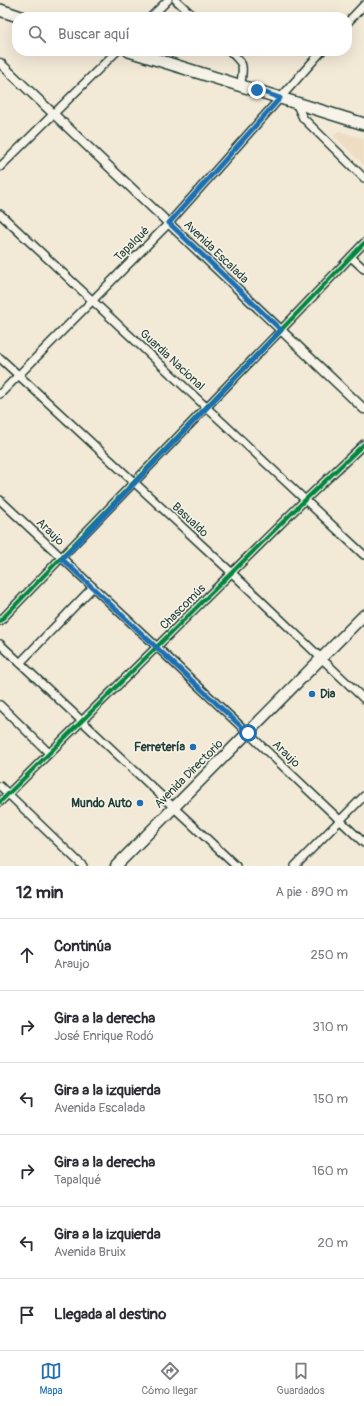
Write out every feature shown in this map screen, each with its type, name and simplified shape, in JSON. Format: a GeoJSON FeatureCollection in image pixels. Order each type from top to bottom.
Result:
{"type":"FeatureCollection","features":[{"type":"Feature","properties":{"kind":"main road"},"geometry":{"type":"LineString","coordinates":[[0,10],[12,14]]}},
{"type":"Feature","properties":{"kind":"main road"},"geometry":{"type":"LineString","coordinates":[[145,56],[364,124]]}},
{"type":"Feature","properties":{"kind":"main road","name":"Avenida Directorio"},"geometry":{"type":"LineString","coordinates":[[116,866],[364,615]]}},
{"type":"Feature","properties":{"kind":"street"},"geometry":{"type":"LineString","coordinates":[[156,12],[168,0]]}},
{"type":"Feature","properties":{"kind":"street"},"geometry":{"type":"LineString","coordinates":[[176,0],[189,12]]}},
{"type":"Feature","properties":{"kind":"street"},"geometry":{"type":"LineString","coordinates":[[352,17],[364,4]]}},
{"type":"Feature","properties":{"kind":"street"},"geometry":{"type":"LineString","coordinates":[[0,167],[112,56]]}},
{"type":"Feature","properties":{"kind":"street"},"geometry":{"type":"LineString","coordinates":[[236,56],[243,66],[242,86]]}},
{"type":"Feature","properties":{"kind":"street","name":"Tapalqué"},"geometry":{"type":"LineString","coordinates":[[0,394],[169,223],[318,56]]}},
{"type":"Feature","properties":{"kind":"street","name":"Avenida Escalada"},"geometry":{"type":"LineString","coordinates":[[0,63],[364,409]]}},
{"type":"Feature","properties":{"kind":"street"},"geometry":{"type":"LineString","coordinates":[[296,103],[303,118],[364,178]]}},
{"type":"Feature","properties":{"kind":"street","name":"Guardia Nacional"},"geometry":{"type":"LineString","coordinates":[[0,214],[364,555]]}},
{"type":"Feature","properties":{"kind":"street"},"geometry":{"type":"LineString","coordinates":[[0,621],[62,559],[364,242]]}},
{"type":"Feature","properties":{"kind":"street"},"geometry":{"type":"LineString","coordinates":[[351,257],[364,269]]}},
{"type":"Feature","properties":{"kind":"street","name":"Basualdo"},"geometry":{"type":"LineString","coordinates":[[0,358],[232,573],[364,699]]}},
{"type":"Feature","properties":{"kind":"street","name":"Chascomús"},"geometry":{"type":"LineString","coordinates":[[0,802],[305,500],[364,444]]}},
{"type":"Feature","properties":{"kind":"street","name":"Araujo"},"geometry":{"type":"LineString","coordinates":[[0,500],[157,646],[364,843]]}},
{"type":"Feature","properties":{"kind":"street"},"geometry":{"type":"LineString","coordinates":[[20,662],[93,587]]}},
{"type":"Feature","properties":{"kind":"street"},"geometry":{"type":"LineString","coordinates":[[0,644],[236,866]]}},
{"type":"Feature","properties":{"kind":"street"},"geometry":{"type":"LineString","coordinates":[[0,705],[49,753]]}},
{"type":"Feature","properties":{"kind":"street"},"geometry":{"type":"LineString","coordinates":[[0,786],[83,866]]}},
{"type":"Feature","properties":{"kind":"street"},"geometry":{"type":"LineString","coordinates":[[295,866],[364,796]]}},
{"type":"Feature","properties":{"kind":"shaded area"},"geometry":{"type":"Polygon","coordinates":[[[339,131],[364,139],[364,165],[334,136],[339,131]]]}},
{"type":"Feature","properties":{"kind":"cycle path"},"geometry":{"type":"LineString","coordinates":[[0,621],[364,243]]}},
{"type":"Feature","properties":{"kind":"cycle path"},"geometry":{"type":"LineString","coordinates":[[0,802],[305,500],[364,444]]}},
{"type":"Feature","properties":{"kind":"place","name":"Dia"},"geometry":{"type":"Point","coordinates":[312,694]}},
{"type":"Feature","properties":{"kind":"place","name":"Ferretería"},"geometry":{"type":"Point","coordinates":[193,747]}},
{"type":"Feature","properties":{"kind":"place","name":"Mundo Auto"},"geometry":{"type":"Point","coordinates":[140,803]}},
{"type":"Feature","properties":{"kind":"route"},"geometry":{"type":"LineString","coordinates":[[248,733],[140,630],[62,559],[281,330],[169,223],[280,98],[257,90]]}}]}
